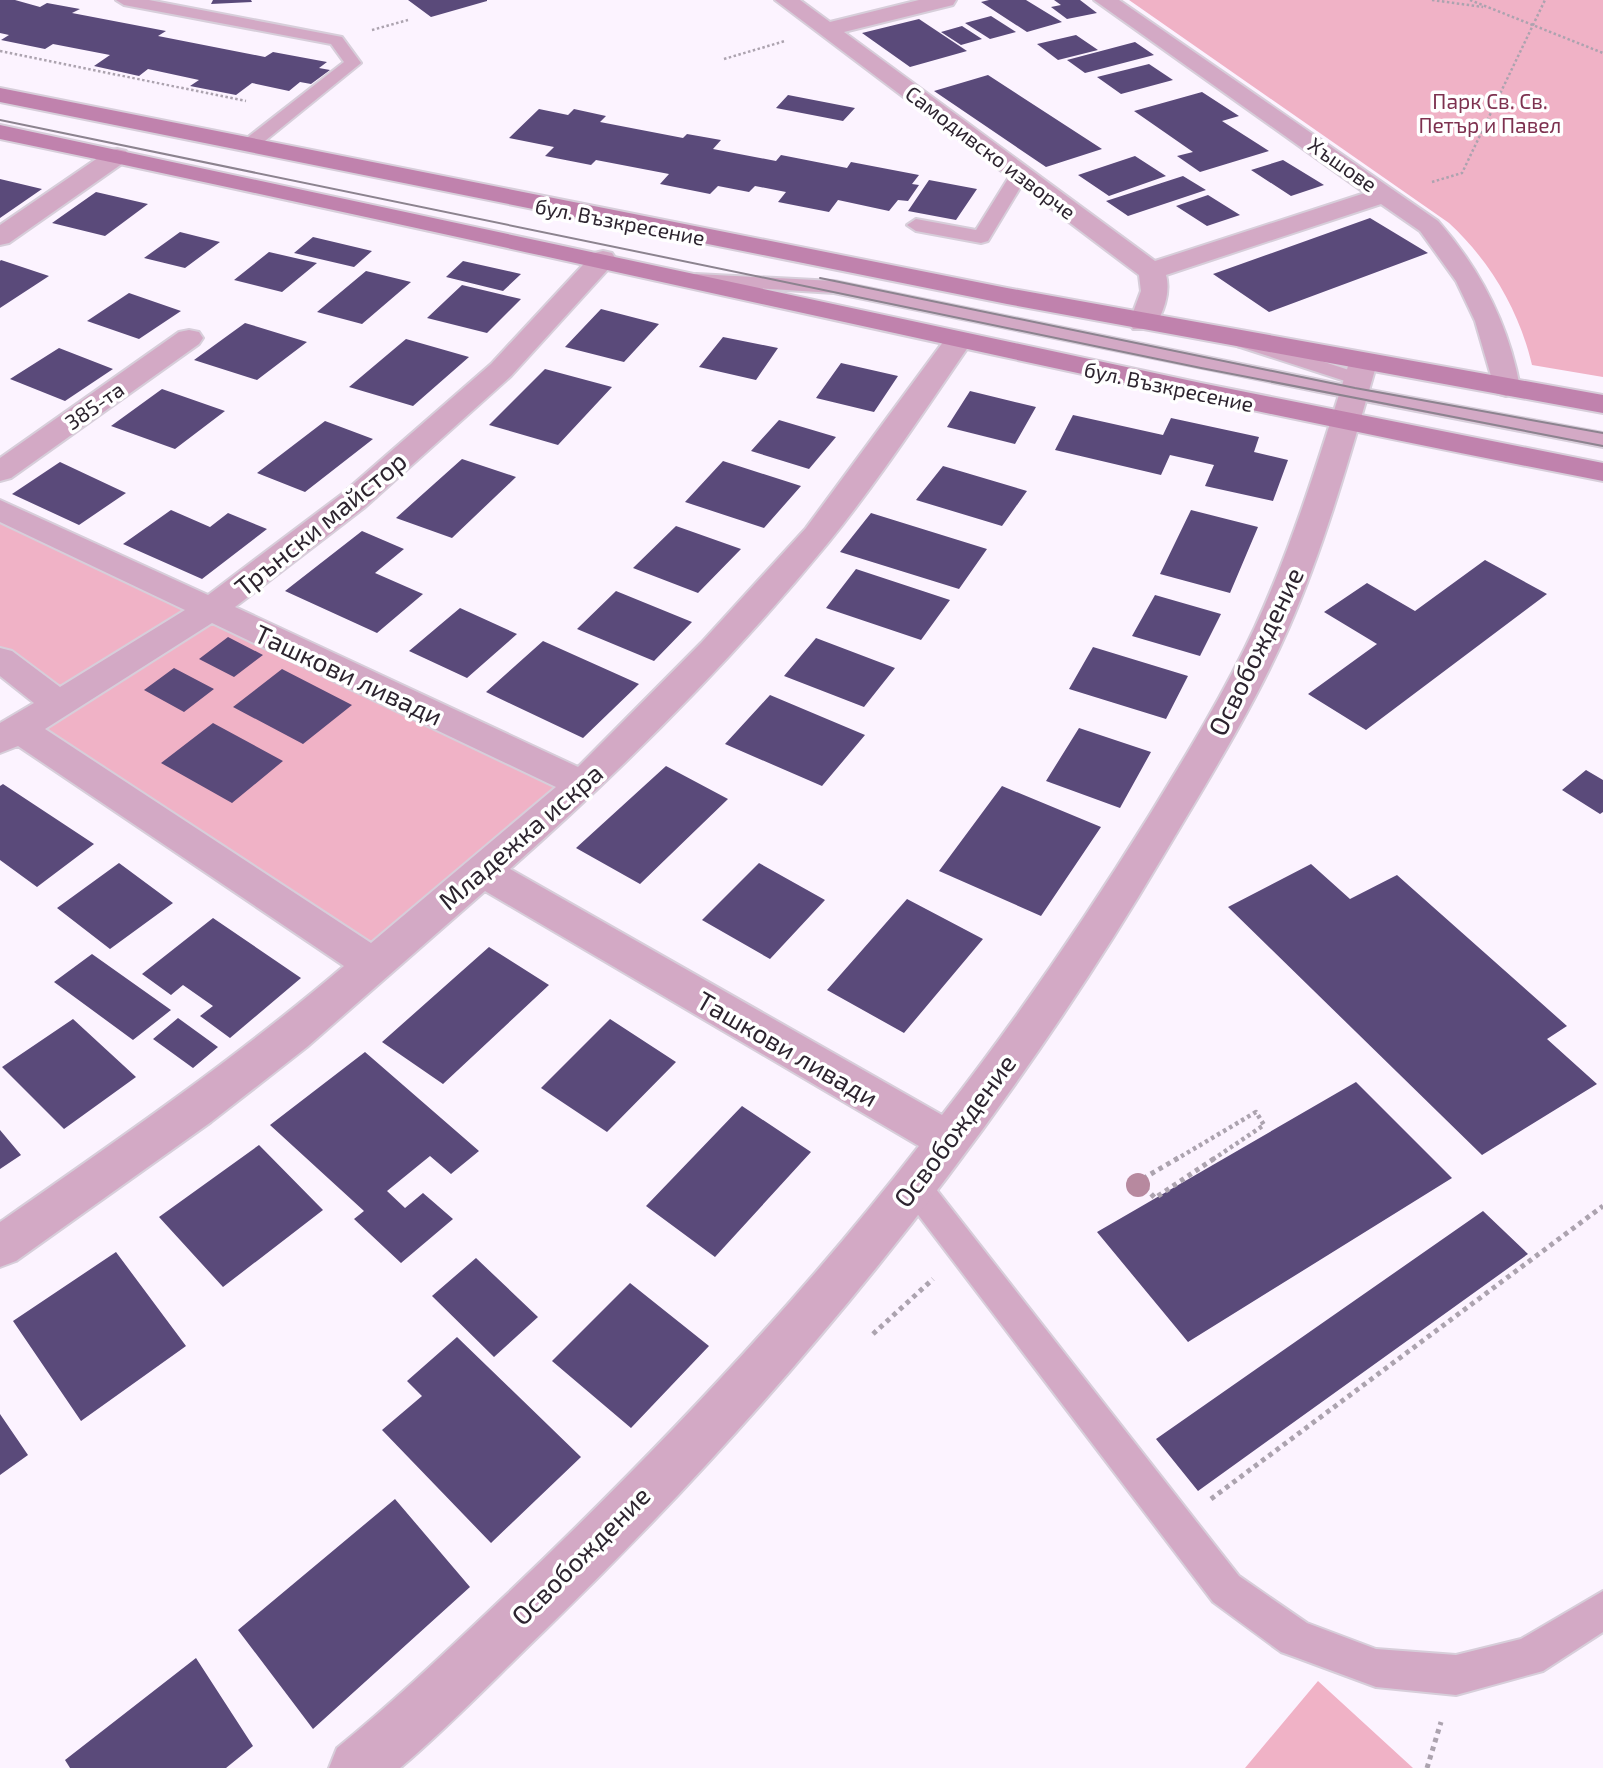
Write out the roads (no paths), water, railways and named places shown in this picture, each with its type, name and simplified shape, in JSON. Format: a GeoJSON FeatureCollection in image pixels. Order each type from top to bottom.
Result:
{"type":"FeatureCollection","features":[{"type":"Feature","properties":{"kind":"main road","name":"бул. Възкресение"},"geometry":{"type":"LineString","coordinates":[[0,95],[632,224],[1241,341],[1355,390],[1603,472]]}},
{"type":"Feature","properties":{"kind":"main road","name":"бул. Възкресение"},"geometry":{"type":"LineString","coordinates":[[0,132],[696,280],[959,340],[1355,390],[1506,387],[1603,404]]}},
{"type":"Feature","properties":{"kind":"street","name":"Самодивско изворче"},"geometry":{"type":"LineString","coordinates":[[786,0],[1152,271]]}},
{"type":"Feature","properties":{"kind":"street"},"geometry":{"type":"LineString","coordinates":[[826,30],[945,0]]}},
{"type":"Feature","properties":{"kind":"street","name":"Хъшове"},"geometry":{"type":"LineString","coordinates":[[1105,0],[1387,194],[1429,226],[1466,270],[1497,340],[1506,387]]}},
{"type":"Feature","properties":{"kind":"street"},"geometry":{"type":"LineString","coordinates":[[0,237],[117,156]]}},
{"type":"Feature","properties":{"kind":"street"},"geometry":{"type":"LineString","coordinates":[[1143,323],[1155,295],[1156,282],[1152,271],[1387,194]]}},
{"type":"Feature","properties":{"kind":"street","name":"Трънски майстор"},"geometry":{"type":"LineString","coordinates":[[9,735],[211,609],[353,501],[481,388],[603,260]]}},
{"type":"Feature","properties":{"kind":"street","name":"385-та"},"geometry":{"type":"LineString","coordinates":[[0,472],[189,338]]}},
{"type":"Feature","properties":{"kind":"street","name":"Младежка искра"},"geometry":{"type":"LineString","coordinates":[[0,1247],[196,1109],[292,1035],[583,784],[713,651],[817,535],[959,340]]}},
{"type":"Feature","properties":{"kind":"street","name":"Освобождение"},"geometry":{"type":"LineString","coordinates":[[357,1768],[393,1738],[620,1519],[723,1409],[949,1142],[1052,999],[1142,862],[1244,682],[1294,575],[1355,390]]}},
{"type":"Feature","properties":{"kind":"street","name":"Ташкови ливади"},"geometry":{"type":"LineString","coordinates":[[0,510],[583,784]]}},
{"type":"Feature","properties":{"kind":"street"},"geometry":{"type":"LineString","coordinates":[[0,659],[60,705]]}},
{"type":"Feature","properties":{"kind":"street"},"geometry":{"type":"LineString","coordinates":[[9,735],[373,965]]}},
{"type":"Feature","properties":{"kind":"street","name":"Ташкови ливади"},"geometry":{"type":"LineString","coordinates":[[482,871],[949,1142]]}},
{"type":"Feature","properties":{"kind":"lane"},"geometry":{"type":"LineString","coordinates":[[124,0],[335,40],[353,63],[249,145]]}},
{"type":"Feature","properties":{"kind":"lane"},"geometry":{"type":"LineString","coordinates":[[916,225],[981,237],[1020,173]]}},
{"type":"Feature","properties":{"kind":"lane","name":"бул. Възкресение"},"geometry":{"type":"LineString","coordinates":[[696,280],[834,287],[1603,440]]}},
{"type":"Feature","properties":{"kind":"lane"},"geometry":{"type":"LineString","coordinates":[[914,1185],[1226,1589],[1295,1638],[1376,1668],[1456,1675],[1529,1657],[1603,1611]]}},
{"type":"Feature","properties":{"kind":"tram line"},"geometry":{"type":"LineString","coordinates":[[0,120],[1201,368],[1603,446]]}},
{"type":"Feature","properties":{"kind":"tram line"},"geometry":{"type":"LineString","coordinates":[[820,278],[1355,388],[1603,433]]}},
{"type":"Feature","properties":{"kind":"park label","name":"Парк Св. Св. Петър и Павел"},"geometry":{"type":"Point","coordinates":[1490,112]}}]}
